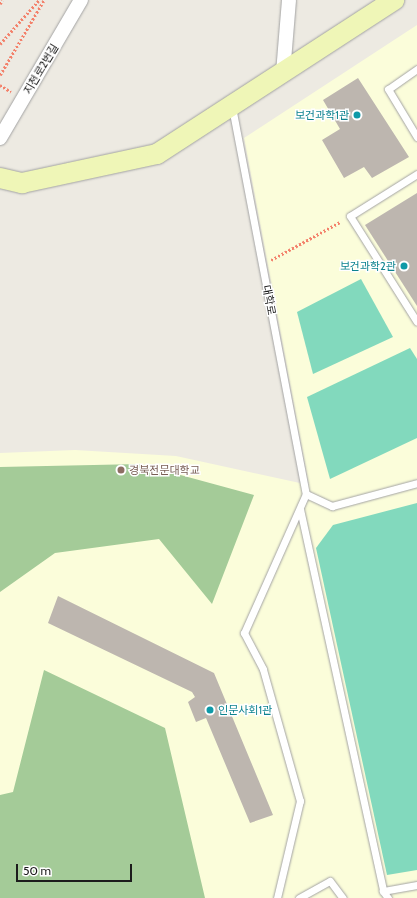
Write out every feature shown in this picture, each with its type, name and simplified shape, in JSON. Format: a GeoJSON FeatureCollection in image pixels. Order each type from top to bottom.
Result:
{"type":"FeatureCollection","features":[{"type":"Feature","properties":{"kind":"main road"},"geometry":{"type":"LineString","coordinates":[[0,178],[22,183],[157,154],[394,0]]}},
{"type":"Feature","properties":{"kind":"street","name":"지천로2번길"},"geometry":{"type":"LineString","coordinates":[[0,138],[82,0]]}},
{"type":"Feature","properties":{"kind":"street"},"geometry":{"type":"LineString","coordinates":[[283,72],[289,0]]}},
{"type":"Feature","properties":{"kind":"lane"},"geometry":{"type":"LineString","coordinates":[[417,68],[388,89],[417,137]]}},
{"type":"Feature","properties":{"kind":"lane","name":"대학로"},"geometry":{"type":"LineString","coordinates":[[232,106],[306,494]]}},
{"type":"Feature","properties":{"kind":"lane"},"geometry":{"type":"LineString","coordinates":[[417,174],[350,216],[417,322]]}},
{"type":"Feature","properties":{"kind":"lane"},"geometry":{"type":"LineString","coordinates":[[277,898],[300,801],[263,669],[244,633],[306,494],[332,506],[417,483]]}},
{"type":"Feature","properties":{"kind":"lane"},"geometry":{"type":"LineString","coordinates":[[300,509],[383,891],[388,898]]}},
{"type":"Feature","properties":{"kind":"lane"},"geometry":{"type":"LineString","coordinates":[[299,898],[330,881],[343,898]]}},
{"type":"Feature","properties":{"kind":"lane"},"geometry":{"type":"LineString","coordinates":[[383,891],[417,885]]}},
{"type":"Feature","properties":{"kind":"path"},"geometry":{"type":"LineString","coordinates":[[0,4],[2,0]]}},
{"type":"Feature","properties":{"kind":"path"},"geometry":{"type":"LineString","coordinates":[[0,44],[39,0]]}},
{"type":"Feature","properties":{"kind":"path"},"geometry":{"type":"LineString","coordinates":[[0,75],[44,0]]}},
{"type":"Feature","properties":{"kind":"path"},"geometry":{"type":"LineString","coordinates":[[262,265],[350,216]]}},
{"type":"Feature","properties":{"kind":"shaded area","name":"경북전문대학교"},"geometry":{"type":"Polygon","coordinates":[[[417,25],[417,898],[0,898],[0,453],[75,450],[176,456],[309,485],[244,138],[417,25]]]}},
{"type":"Feature","properties":{"kind":"green space"},"geometry":{"type":"Polygon","coordinates":[[[361,279],[393,337],[313,374],[297,312],[361,279]]]}},
{"type":"Feature","properties":{"kind":"green space"},"geometry":{"type":"Polygon","coordinates":[[[410,348],[417,359],[417,438],[330,479],[307,397],[410,348]]]}},
{"type":"Feature","properties":{"kind":"green space"},"geometry":{"type":"Polygon","coordinates":[[[140,464],[254,495],[212,604],[159,539],[55,553],[0,592],[0,467],[140,464]]]}},
{"type":"Feature","properties":{"kind":"green space"},"geometry":{"type":"Polygon","coordinates":[[[417,503],[417,870],[387,875],[316,548],[333,525],[417,503]]]}},
{"type":"Feature","properties":{"kind":"green space"},"geometry":{"type":"Polygon","coordinates":[[[44,670],[165,728],[205,898],[0,898],[0,795],[13,792],[44,670]]]}},
{"type":"Feature","properties":{"kind":"building","name":"보건과학1관"},"geometry":{"type":"Polygon","coordinates":[[[358,78],[409,157],[372,178],[364,167],[344,178],[322,140],[340,129],[323,100],[358,78]]]}},
{"type":"Feature","properties":{"kind":"building","name":"보건과학2관"},"geometry":{"type":"Polygon","coordinates":[[[417,193],[417,306],[365,225],[417,193]]]}},
{"type":"Feature","properties":{"kind":"building","name":"인문사회1관"},"geometry":{"type":"Polygon","coordinates":[[[58,596],[214,673],[273,815],[250,823],[206,718],[196,722],[188,702],[195,697],[192,692],[48,623],[58,596]]]}},
{"type":"Feature","properties":{"kind":"place","name":"보건과학1관"},"geometry":{"type":"Point","coordinates":[357,115]}},
{"type":"Feature","properties":{"kind":"place","name":"보건과학2관"},"geometry":{"type":"Point","coordinates":[404,266]}},
{"type":"Feature","properties":{"kind":"place","name":"경북전문대학교"},"geometry":{"type":"Point","coordinates":[121,470]}},
{"type":"Feature","properties":{"kind":"place","name":"인문사회1관"},"geometry":{"type":"Point","coordinates":[210,710]}}]}
